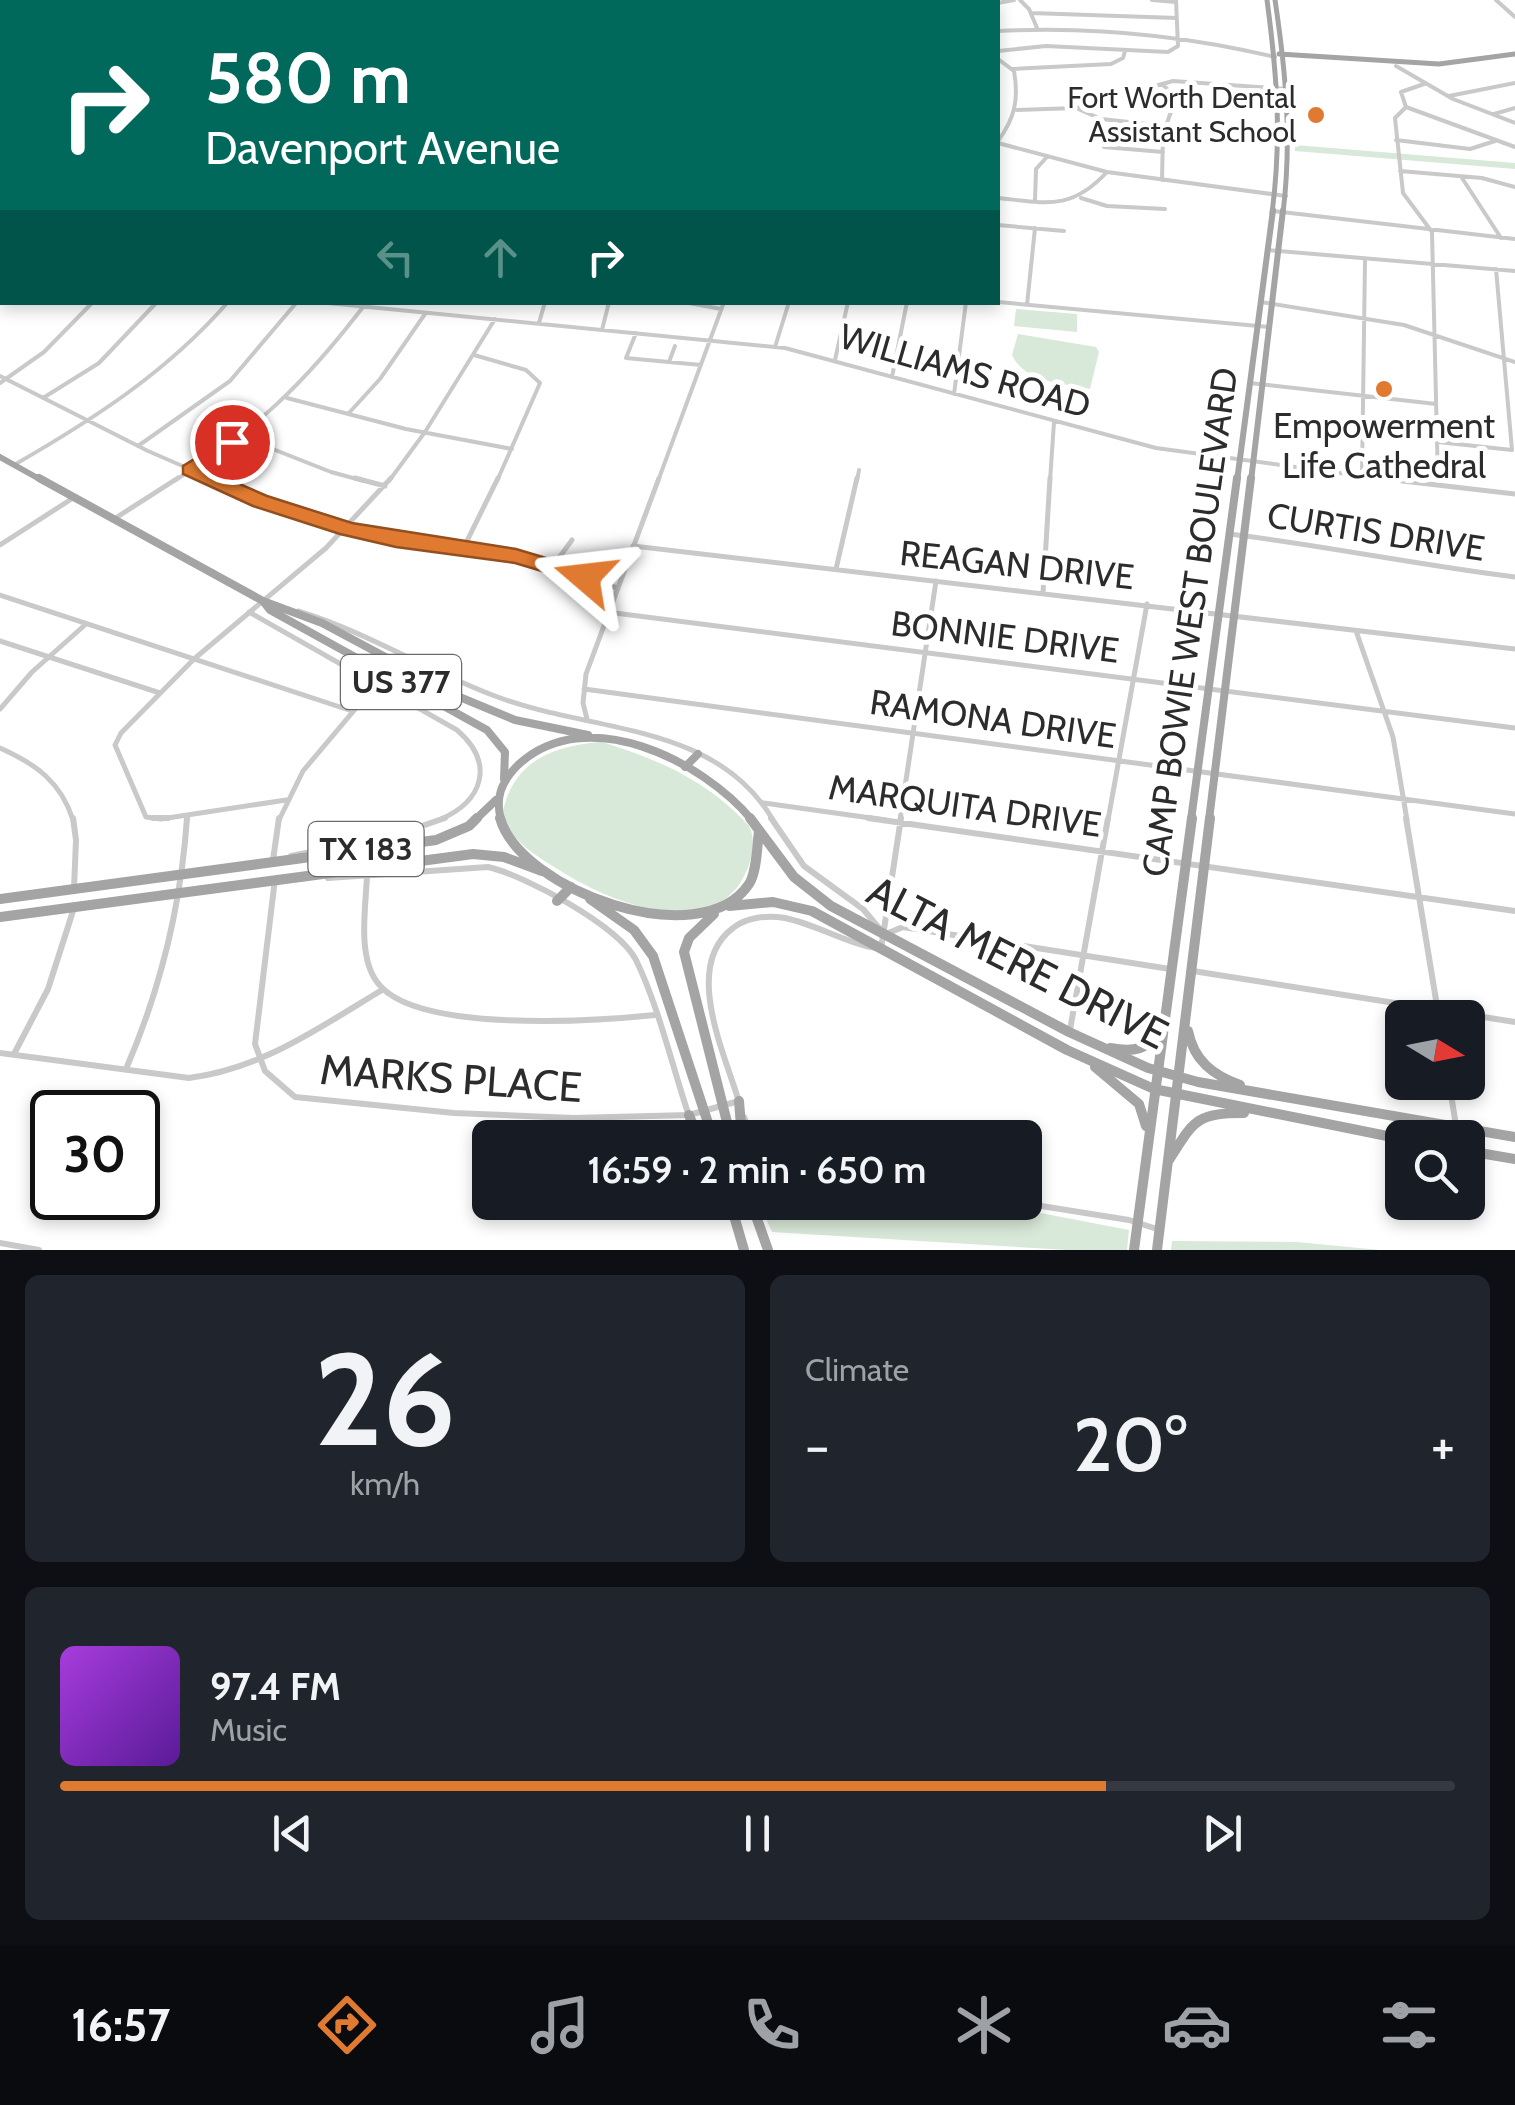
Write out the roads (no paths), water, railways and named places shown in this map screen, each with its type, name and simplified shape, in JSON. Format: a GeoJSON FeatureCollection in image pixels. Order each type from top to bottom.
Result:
{"type":"FeatureCollection","features":[{"type":"Feature","properties":{"kind":"main road","name":"CAMP BOWIE WEST BOULEVARD"},"geometry":{"type":"LineString","coordinates":[[1134,1250],[1275,195],[1280,144],[1279,88],[1267,0]]}},
{"type":"Feature","properties":{"kind":"main road","name":"CAMP BOWIE WEST BOULEVARD"},"geometry":{"type":"LineString","coordinates":[[1157,1250],[1290,156],[1288,90],[1276,0]]}},
{"type":"Feature","properties":{"kind":"main road"},"geometry":{"type":"LineString","coordinates":[[1269,14],[1278,14]]}},
{"type":"Feature","properties":{"kind":"main road"},"geometry":{"type":"LineString","coordinates":[[1275,55],[1454,68],[1515,56]]}},
{"type":"Feature","properties":{"kind":"main road"},"geometry":{"type":"LineString","coordinates":[[1284,56],[1407,65]]}},
{"type":"Feature","properties":{"kind":"main road"},"geometry":{"type":"LineString","coordinates":[[1306,60],[1330,58]]}},
{"type":"Feature","properties":{"kind":"main road"},"geometry":{"type":"LineString","coordinates":[[1354,64],[1378,61]]}},
{"type":"Feature","properties":{"kind":"main road"},"geometry":{"type":"LineString","coordinates":[[1280,144],[1287,146],[1290,156]]}},
{"type":"Feature","properties":{"kind":"main road","name":"US 377"},"geometry":{"type":"LineString","coordinates":[[0,457],[263,601],[290,608],[398,659],[504,716],[603,738],[685,767],[730,798],[758,831]]}},
{"type":"Feature","properties":{"kind":"main road","name":"US 377"},"geometry":{"type":"LineString","coordinates":[[263,601],[270,610],[494,736],[504,752],[503,785]]}},
{"type":"Feature","properties":{"kind":"main road"},"geometry":{"type":"LineString","coordinates":[[603,738],[561,741],[523,761],[496,800],[498,820],[508,838],[634,930],[653,956],[707,1120]]}},
{"type":"Feature","properties":{"kind":"main road"},"geometry":{"type":"LineString","coordinates":[[685,767],[698,754]]}},
{"type":"Feature","properties":{"kind":"main road","name":"TX 183"},"geometry":{"type":"LineString","coordinates":[[0,898],[449,836],[469,826],[496,800]]}},
{"type":"Feature","properties":{"kind":"main road"},"geometry":{"type":"LineString","coordinates":[[726,1120],[684,952],[694,932],[748,887],[758,865],[758,831]]}},
{"type":"Feature","properties":{"kind":"main road","name":"ALTA MERE DRIVE"},"geometry":{"type":"LineString","coordinates":[[758,831],[778,860],[813,894],[1097,1046],[1180,1078],[1397,1120]]}},
{"type":"Feature","properties":{"kind":"main road","name":"TX 183"},"geometry":{"type":"LineString","coordinates":[[0,916],[487,854],[515,860],[572,888],[658,918],[692,917],[724,908]]}},
{"type":"Feature","properties":{"kind":"main road"},"geometry":{"type":"LineString","coordinates":[[557,901],[572,888]]}},
{"type":"Feature","properties":{"kind":"main road","name":"ALTA MERE DRIVE"},"geometry":{"type":"LineString","coordinates":[[724,908],[758,902],[788,903],[812,911],[1079,1056],[1154,1089],[1385,1136]]}},
{"type":"Feature","properties":{"kind":"main road"},"geometry":{"type":"LineString","coordinates":[[1097,1046],[1128,1052],[1152,1043],[1171,974]]}},
{"type":"Feature","properties":{"kind":"main road"},"geometry":{"type":"LineString","coordinates":[[1188,1006],[1188,1036],[1198,1059],[1220,1078],[1264,1094]]}},
{"type":"Feature","properties":{"kind":"main road"},"geometry":{"type":"LineString","coordinates":[[1079,1056],[1119,1084],[1139,1104],[1147,1144]]}},
{"type":"Feature","properties":{"kind":"main road"},"geometry":{"type":"LineString","coordinates":[[739,1101],[741,1120]]}},
{"type":"Feature","properties":{"kind":"main road"},"geometry":{"type":"LineString","coordinates":[[1169,1160],[1187,1128],[1201,1116],[1264,1113]]}},
{"type":"Feature","properties":{"kind":"main road"},"geometry":{"type":"LineString","coordinates":[[689,1115],[691,1120]]}},
{"type":"Feature","properties":{"kind":"main road","name":"ALTA MERE DRIVE"},"geometry":{"type":"LineString","coordinates":[[1485,1134],[1515,1137]]}},
{"type":"Feature","properties":{"kind":"main road"},"geometry":{"type":"LineString","coordinates":[[1485,1154],[1515,1159]]}},
{"type":"Feature","properties":{"kind":"main road"},"geometry":{"type":"LineString","coordinates":[[734,1220],[744,1250]]}},
{"type":"Feature","properties":{"kind":"main road"},"geometry":{"type":"LineString","coordinates":[[758,1220],[768,1250]]}},
{"type":"Feature","properties":{"kind":"street"},"geometry":{"type":"LineString","coordinates":[[1017,0],[1031,13],[1036,28]]}},
{"type":"Feature","properties":{"kind":"street"},"geometry":{"type":"LineString","coordinates":[[1000,52],[1046,46],[1168,52],[1178,46],[1176,1],[1152,0]]}},
{"type":"Feature","properties":{"kind":"street"},"geometry":{"type":"LineString","coordinates":[[1496,0],[1515,17]]}},
{"type":"Feature","properties":{"kind":"street"},"geometry":{"type":"LineString","coordinates":[[1502,7],[1515,7]]}},
{"type":"Feature","properties":{"kind":"street"},"geometry":{"type":"LineString","coordinates":[[1031,13],[1177,18]]}},
{"type":"Feature","properties":{"kind":"street"},"geometry":{"type":"LineString","coordinates":[[1000,30],[1036,28],[1177,36],[1275,55]]}},
{"type":"Feature","properties":{"kind":"street"},"geometry":{"type":"LineString","coordinates":[[1000,60],[1012,69],[1111,64],[1124,58],[1125,51]]}},
{"type":"Feature","properties":{"kind":"street"},"geometry":{"type":"LineString","coordinates":[[1407,65],[1412,76]]}},
{"type":"Feature","properties":{"kind":"street"},"geometry":{"type":"LineString","coordinates":[[1396,66],[1448,96],[1515,123]]}},
{"type":"Feature","properties":{"kind":"street"},"geometry":{"type":"LineString","coordinates":[[1000,139],[1017,110],[1012,69]]}},
{"type":"Feature","properties":{"kind":"street"},"geometry":{"type":"LineString","coordinates":[[1017,110],[1076,108],[1182,81],[1288,90]]}},
{"type":"Feature","properties":{"kind":"street"},"geometry":{"type":"LineString","coordinates":[[1425,83],[1401,92],[1406,106],[1515,148]]}},
{"type":"Feature","properties":{"kind":"street"},"geometry":{"type":"LineString","coordinates":[[1448,96],[1515,83]]}},
{"type":"Feature","properties":{"kind":"street"},"geometry":{"type":"LineString","coordinates":[[1162,84],[1176,98],[1166,126],[1162,180]]}},
{"type":"Feature","properties":{"kind":"street"},"geometry":{"type":"LineString","coordinates":[[1406,106],[1395,116],[1400,171],[1406,199],[1432,232],[1438,485]]}},
{"type":"Feature","properties":{"kind":"street"},"geometry":{"type":"LineString","coordinates":[[1076,108],[1101,119],[1166,126]]}},
{"type":"Feature","properties":{"kind":"street"},"geometry":{"type":"LineString","coordinates":[[1491,114],[1515,108]]}},
{"type":"Feature","properties":{"kind":"street"},"geometry":{"type":"LineString","coordinates":[[1396,140],[1470,149],[1495,141]]}},
{"type":"Feature","properties":{"kind":"street"},"geometry":{"type":"LineString","coordinates":[[1000,143],[1107,172],[1286,196]]}},
{"type":"Feature","properties":{"kind":"street"},"geometry":{"type":"LineString","coordinates":[[1104,147],[1163,152]]}},
{"type":"Feature","properties":{"kind":"street"},"geometry":{"type":"LineString","coordinates":[[1035,201],[1036,169],[1048,157]]}},
{"type":"Feature","properties":{"kind":"street"},"geometry":{"type":"LineString","coordinates":[[1400,171],[1515,187]]}},
{"type":"Feature","properties":{"kind":"street"},"geometry":{"type":"LineString","coordinates":[[1000,198],[1064,202],[1081,198],[1107,172]]}},
{"type":"Feature","properties":{"kind":"street"},"geometry":{"type":"LineString","coordinates":[[1461,177],[1501,238]]}},
{"type":"Feature","properties":{"kind":"street"},"geometry":{"type":"LineString","coordinates":[[1081,198],[1100,205],[1165,210]]}},
{"type":"Feature","properties":{"kind":"street"},"geometry":{"type":"LineString","coordinates":[[1272,210],[1515,239]]}},
{"type":"Feature","properties":{"kind":"street"},"geometry":{"type":"LineString","coordinates":[[1000,225],[1064,230]]}},
{"type":"Feature","properties":{"kind":"street"},"geometry":{"type":"LineString","coordinates":[[1027,305],[1036,228]]}},
{"type":"Feature","properties":{"kind":"street"},"geometry":{"type":"LineString","coordinates":[[1267,250],[1515,271]]}},
{"type":"Feature","properties":{"kind":"street"},"geometry":{"type":"LineString","coordinates":[[1362,476],[1365,260]]}},
{"type":"Feature","properties":{"kind":"street"},"geometry":{"type":"LineString","coordinates":[[1437,442],[1514,451],[1496,269]]}},
{"type":"Feature","properties":{"kind":"street"},"geometry":{"type":"LineString","coordinates":[[1000,302],[1270,328]]}},
{"type":"Feature","properties":{"kind":"street"},"geometry":{"type":"LineString","coordinates":[[1260,302],[1363,318],[1433,335],[1515,362]]}},
{"type":"Feature","properties":{"kind":"street"},"geometry":{"type":"LineString","coordinates":[[2,379],[44,352],[90,305]]}},
{"type":"Feature","properties":{"kind":"street"},"geometry":{"type":"LineString","coordinates":[[44,398],[99,363],[154,305]]}},
{"type":"Feature","properties":{"kind":"street"},"geometry":{"type":"LineString","coordinates":[[14,464],[91,421],[168,366],[225,305]]}},
{"type":"Feature","properties":{"kind":"street"},"geometry":{"type":"LineString","coordinates":[[138,446],[230,381],[294,305]]}},
{"type":"Feature","properties":{"kind":"street","name":"WILLIAMS ROAD"},"geometry":{"type":"LineString","coordinates":[[345,305],[775,347],[1156,448],[1253,464],[1515,494]]}},
{"type":"Feature","properties":{"kind":"street"},"geometry":{"type":"LineString","coordinates":[[538,323],[544,305]]}},
{"type":"Feature","properties":{"kind":"street"},"geometry":{"type":"LineString","coordinates":[[602,330],[608,305]]}},
{"type":"Feature","properties":{"kind":"street"},"geometry":{"type":"LineString","coordinates":[[775,347],[788,305]]}},
{"type":"Feature","properties":{"kind":"street"},"geometry":{"type":"LineString","coordinates":[[835,360],[847,305]]}},
{"type":"Feature","properties":{"kind":"street"},"geometry":{"type":"LineString","coordinates":[[892,377],[906,305]]}},
{"type":"Feature","properties":{"kind":"street"},"geometry":{"type":"LineString","coordinates":[[954,394],[966,305]]}},
{"type":"Feature","properties":{"kind":"street"},"geometry":{"type":"LineString","coordinates":[[587,719],[584,689],[607,612],[722,306]]}},
{"type":"Feature","properties":{"kind":"street"},"geometry":{"type":"LineString","coordinates":[[114,519],[240,436],[287,398],[363,307]]}},
{"type":"Feature","properties":{"kind":"street"},"geometry":{"type":"LineString","coordinates":[[348,414],[380,379],[426,313]]}},
{"type":"Feature","properties":{"kind":"street"},"geometry":{"type":"LineString","coordinates":[[286,800],[146,817],[115,751],[121,733],[194,659],[348,529],[425,432],[495,319]]}},
{"type":"Feature","properties":{"kind":"street"},"geometry":{"type":"LineString","coordinates":[[636,333],[626,358],[701,365]]}},
{"type":"Feature","properties":{"kind":"street"},"geometry":{"type":"LineString","coordinates":[[669,362],[675,346]]}},
{"type":"Feature","properties":{"kind":"street"},"geometry":{"type":"LineString","coordinates":[[463,548],[537,398],[540,383],[526,370],[474,355]]}},
{"type":"Feature","properties":{"kind":"street"},"geometry":{"type":"LineString","coordinates":[[2,379],[260,501],[348,529],[553,566],[616,588]]}},
{"type":"Feature","properties":{"kind":"street"},"geometry":{"type":"LineString","coordinates":[[1250,383],[1436,404]]}},
{"type":"Feature","properties":{"kind":"street"},"geometry":{"type":"LineString","coordinates":[[287,398],[425,432],[512,448]]}},
{"type":"Feature","properties":{"kind":"street"},"geometry":{"type":"LineString","coordinates":[[1043,593],[1054,422]]}},
{"type":"Feature","properties":{"kind":"street"},"geometry":{"type":"LineString","coordinates":[[240,436],[332,472],[385,486]]}},
{"type":"Feature","properties":{"kind":"street"},"geometry":{"type":"LineString","coordinates":[[836,570],[859,470]]}},
{"type":"Feature","properties":{"kind":"street"},"geometry":{"type":"LineString","coordinates":[[0,546],[74,497]]}},
{"type":"Feature","properties":{"kind":"street","name":"CURTIS DRIVE"},"geometry":{"type":"LineString","coordinates":[[1230,534],[1364,551],[1421,565],[1515,578]]}},
{"type":"Feature","properties":{"kind":"street"},"geometry":{"type":"LineString","coordinates":[[553,566],[572,540]]}},
{"type":"Feature","properties":{"kind":"street","name":"REAGAN DRIVE"},"geometry":{"type":"LineString","coordinates":[[633,546],[1515,649]]}},
{"type":"Feature","properties":{"kind":"street"},"geometry":{"type":"LineString","coordinates":[[746,1120],[707,977],[710,954],[737,923],[769,917],[792,920],[865,948],[881,949],[936,580]]}},
{"type":"Feature","properties":{"kind":"street"},"geometry":{"type":"LineString","coordinates":[[0,595],[352,711]]}},
{"type":"Feature","properties":{"kind":"street"},"geometry":{"type":"LineString","coordinates":[[1070,1033],[1147,604]]}},
{"type":"Feature","properties":{"kind":"street"},"geometry":{"type":"LineString","coordinates":[[249,612],[375,685],[457,730],[474,744],[482,761],[479,784],[472,797],[438,823],[310,849],[278,860],[286,800],[303,771],[352,711],[375,685],[385,674],[398,659],[500,698],[664,737],[698,754],[741,779],[764,804],[801,863],[868,912],[883,934]]}},
{"type":"Feature","properties":{"kind":"street","name":"BONNIE DRIVE"},"geometry":{"type":"LineString","coordinates":[[607,612],[1515,728]]}},
{"type":"Feature","properties":{"kind":"street"},"geometry":{"type":"LineString","coordinates":[[0,708],[86,624]]}},
{"type":"Feature","properties":{"kind":"street"},"geometry":{"type":"LineString","coordinates":[[1356,631],[1386,711],[1436,1000]]}},
{"type":"Feature","properties":{"kind":"street"},"geometry":{"type":"LineString","coordinates":[[0,641],[160,693]]}},
{"type":"Feature","properties":{"kind":"street","name":"RAMONA DRIVE"},"geometry":{"type":"LineString","coordinates":[[584,689],[1515,814]]}},
{"type":"Feature","properties":{"kind":"street"},"geometry":{"type":"LineString","coordinates":[[0,748],[40,768],[68,801],[78,844],[74,888]]}},
{"type":"Feature","properties":{"kind":"street","name":"MARQUITA DRIVE"},"geometry":{"type":"LineString","coordinates":[[764,804],[1515,911]]}},
{"type":"Feature","properties":{"kind":"street"},"geometry":{"type":"LineString","coordinates":[[126,1070],[147,1020],[180,891],[187,815]]}},
{"type":"Feature","properties":{"kind":"street"},"geometry":{"type":"LineString","coordinates":[[258,1058],[257,1024],[279,878],[488,867],[507,871],[624,943],[635,958],[689,1115]]}},
{"type":"Feature","properties":{"kind":"street"},"geometry":{"type":"LineString","coordinates":[[367,876],[368,952],[374,979],[382,990],[410,1007],[482,1017],[607,1021],[654,1014]]}},
{"type":"Feature","properties":{"kind":"street"},"geometry":{"type":"LineString","coordinates":[[14,1054],[48,988],[74,905]]}},
{"type":"Feature","properties":{"kind":"street"},"geometry":{"type":"LineString","coordinates":[[883,934],[903,928],[1084,956],[1171,974]]}},
{"type":"Feature","properties":{"kind":"street"},"geometry":{"type":"LineString","coordinates":[[1192,971],[1385,1005]]}},
{"type":"Feature","properties":{"kind":"street"},"geometry":{"type":"LineString","coordinates":[[0,1052],[210,1077],[258,1058],[382,990]]}},
{"type":"Feature","properties":{"kind":"street"},"geometry":{"type":"LineString","coordinates":[[1485,1019],[1515,1022]]}},
{"type":"Feature","properties":{"kind":"street","name":"MARKS PLACE"},"geometry":{"type":"LineString","coordinates":[[258,1058],[274,1082],[295,1097],[454,1113],[573,1118],[689,1115],[739,1101]]}},
{"type":"Feature","properties":{"kind":"street"},"geometry":{"type":"LineString","coordinates":[[1042,1207],[1160,1230]]}},
{"type":"Feature","properties":{"kind":"street"},"geometry":{"type":"LineString","coordinates":[[0,1243],[39,1250]]}},
{"type":"Feature","properties":{"kind":"place","name":"Fort Worth Dental Assistant School"},"geometry":{"type":"Point","coordinates":[1316,115]}},
{"type":"Feature","properties":{"kind":"place","name":"Empowerment Life Cathedral"},"geometry":{"type":"Point","coordinates":[1384,389]}}]}
